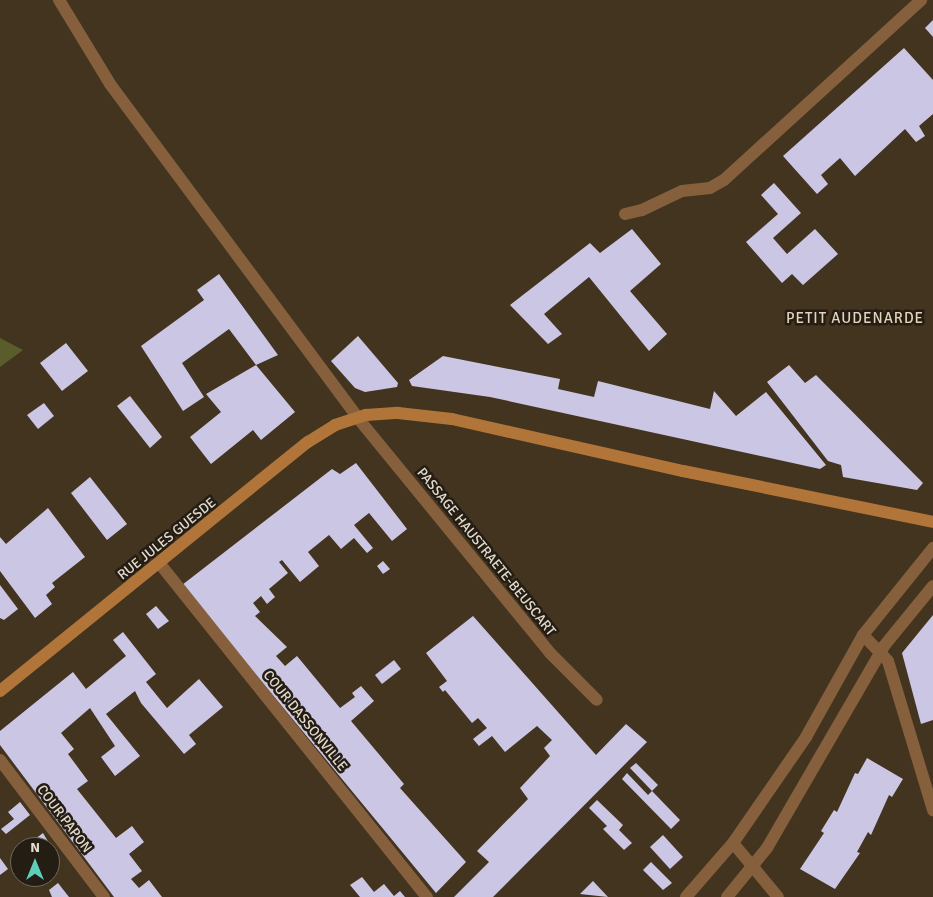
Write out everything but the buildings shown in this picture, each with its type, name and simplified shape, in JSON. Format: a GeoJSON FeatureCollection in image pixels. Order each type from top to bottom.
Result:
{"type":"FeatureCollection","features":[{"type":"Feature","properties":{"kind":"main road","name":"RUE JULES GUESDE"},"geometry":{"type":"LineString","coordinates":[[0,691],[160,564],[308,442],[335,425],[357,417],[398,412],[452,419],[702,476],[933,522]]}},
{"type":"Feature","properties":{"kind":"street","name":"PASSAGE HAUSTRAETE-BEUSCART"},"geometry":{"type":"LineString","coordinates":[[59,0],[110,84],[357,417],[550,654],[597,700]]}},
{"type":"Feature","properties":{"kind":"street"},"geometry":{"type":"LineString","coordinates":[[625,214],[642,210],[682,191],[710,188],[724,180],[921,0]]}},
{"type":"Feature","properties":{"kind":"street"},"geometry":{"type":"LineString","coordinates":[[686,897],[706,878],[733,843],[806,737],[863,635],[933,548]]}},
{"type":"Feature","properties":{"kind":"street","name":"COUR DASSONVILLE"},"geometry":{"type":"LineString","coordinates":[[160,564],[427,897]]}},
{"type":"Feature","properties":{"kind":"street"},"geometry":{"type":"LineString","coordinates":[[727,897],[754,866],[881,651],[933,586]]}},
{"type":"Feature","properties":{"kind":"street"},"geometry":{"type":"LineString","coordinates":[[863,635],[881,651],[892,675],[933,810]]}},
{"type":"Feature","properties":{"kind":"street","name":"COUR PAPON"},"geometry":{"type":"LineString","coordinates":[[0,760],[104,897]]}},
{"type":"Feature","properties":{"kind":"street"},"geometry":{"type":"LineString","coordinates":[[733,843],[778,897]]}},
{"type":"Feature","properties":{"kind":"green space"},"geometry":{"type":"Polygon","coordinates":[[[0,338],[23,350],[0,367],[0,338]]]}},
{"type":"Feature","properties":{"kind":"district","name":"PETIT AUDENARDE"},"geometry":{"type":"Point","coordinates":[855,319]}}]}
